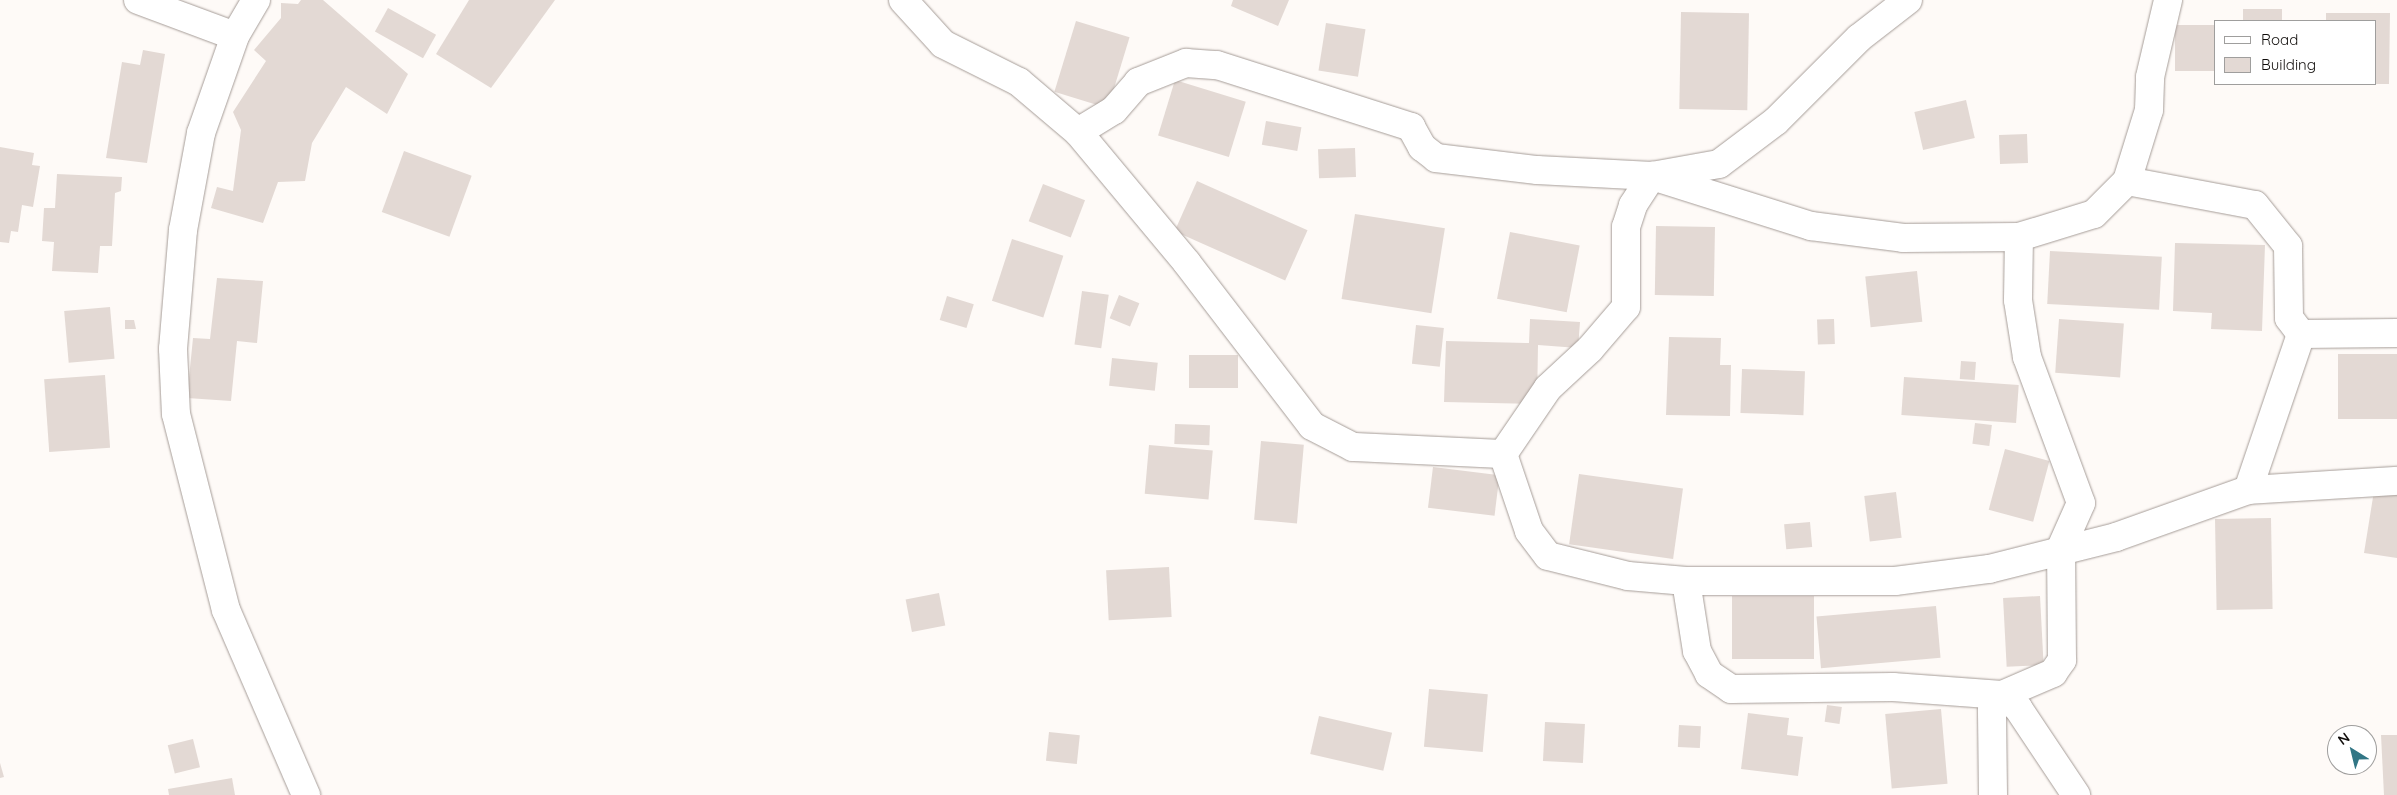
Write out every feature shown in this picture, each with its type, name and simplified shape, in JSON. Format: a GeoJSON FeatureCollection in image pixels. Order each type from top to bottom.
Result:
{"type":"FeatureCollection","features":[{"type":"Feature","properties":{"kind":"street"},"geometry":{"type":"LineString","coordinates":[[138,0],[235,36]]}},
{"type":"Feature","properties":{"kind":"street"},"geometry":{"type":"LineString","coordinates":[[256,0],[235,36],[201,133],[183,230],[173,350],[176,414],[226,610],[306,795]]}},
{"type":"Feature","properties":{"kind":"street"},"geometry":{"type":"LineString","coordinates":[[903,0],[943,44],[1018,82],[1078,132],[1187,262],[1312,426],[1353,447],[1503,454]]}},
{"type":"Feature","properties":{"kind":"street"},"geometry":{"type":"LineString","coordinates":[[1078,132],[1114,110],[1138,82],[1186,63],[1217,65],[1411,127],[1422,147],[1436,158],[1536,170],[1652,176],[1719,164],[1776,121],[1859,38],[1908,0]]}},
{"type":"Feature","properties":{"kind":"street"},"geometry":{"type":"LineString","coordinates":[[1652,176],[1811,226],[1903,238],[2019,237],[2094,214],[2127,181],[2149,110],[2150,77],[2168,0]]}},
{"type":"Feature","properties":{"kind":"street"},"geometry":{"type":"LineString","coordinates":[[1503,454],[1548,388],[1590,349],[1626,307],[1626,227],[1633,205],[1652,176]]}},
{"type":"Feature","properties":{"kind":"street"},"geometry":{"type":"LineString","coordinates":[[2127,181],[2255,205],[2288,246],[2289,318],[2301,334]]}},
{"type":"Feature","properties":{"kind":"street"},"geometry":{"type":"LineString","coordinates":[[1686,581],[1698,650],[1709,674],[1731,690],[1893,687],[2002,695],[2053,673],[2062,660],[2061,548],[2081,503],[2027,357],[2018,300],[2019,237]]}},
{"type":"Feature","properties":{"kind":"street"},"geometry":{"type":"LineString","coordinates":[[2301,334],[2397,333]]}},
{"type":"Feature","properties":{"kind":"street"},"geometry":{"type":"LineString","coordinates":[[2248,490],[2301,334]]}},
{"type":"Feature","properties":{"kind":"street"},"geometry":{"type":"LineString","coordinates":[[1503,454],[1528,530],[1548,556],[1628,576],[1686,581],[1896,582],[1990,569],[2061,548],[2116,537],[2248,490],[2397,481]]}},
{"type":"Feature","properties":{"kind":"street"},"geometry":{"type":"LineString","coordinates":[[1993,795],[1992,710],[2002,695]]}},
{"type":"Feature","properties":{"kind":"street"},"geometry":{"type":"LineString","coordinates":[[2002,695],[2018,708],[2076,795]]}},
{"type":"Feature","properties":{"kind":"building"},"geometry":{"type":"Polygon","coordinates":[[[301,0],[323,0],[408,74],[387,114],[346,87],[312,143],[305,181],[278,182],[263,223],[211,208],[217,187],[233,191],[241,130],[233,112],[266,61],[254,50],[281,18],[281,3],[298,4],[301,0]]]}},
{"type":"Feature","properties":{"kind":"building"},"geometry":{"type":"Polygon","coordinates":[[[469,0],[555,0],[491,88],[436,54],[469,0]]]}},
{"type":"Feature","properties":{"kind":"building"},"geometry":{"type":"Polygon","coordinates":[[[1233,0],[1289,0],[1278,26],[1231,6],[1233,0]]]}},
{"type":"Feature","properties":{"kind":"building"},"geometry":{"type":"Polygon","coordinates":[[[388,8],[436,35],[423,58],[375,32],[388,8]]]}},
{"type":"Feature","properties":{"kind":"building"},"geometry":{"type":"Polygon","coordinates":[[[2243,9],[2282,9],[2282,20],[2243,20],[2243,9]]]}},
{"type":"Feature","properties":{"kind":"building"},"geometry":{"type":"Polygon","coordinates":[[[1681,12],[1749,13],[1747,110],[1679,109],[1681,12]]]}},
{"type":"Feature","properties":{"kind":"building"},"geometry":{"type":"Polygon","coordinates":[[[2326,13],[2390,13],[2389,84],[2377,84],[2377,20],[2326,20],[2326,13]]]}},
{"type":"Feature","properties":{"kind":"building"},"geometry":{"type":"Polygon","coordinates":[[[1076,21],[1130,37],[1108,108],[1054,92],[1076,21]]]}},
{"type":"Feature","properties":{"kind":"building"},"geometry":{"type":"Polygon","coordinates":[[[1326,23],[1366,29],[1358,77],[1318,70],[1326,23]]]}},
{"type":"Feature","properties":{"kind":"building"},"geometry":{"type":"Polygon","coordinates":[[[2175,25],[2214,25],[2214,71],[2175,71],[2175,25]]]}},
{"type":"Feature","properties":{"kind":"building"},"geometry":{"type":"Polygon","coordinates":[[[143,50],[165,54],[147,163],[106,158],[122,62],[140,65],[143,50]]]}},
{"type":"Feature","properties":{"kind":"building"},"geometry":{"type":"Polygon","coordinates":[[[1175,80],[1246,102],[1229,157],[1158,135],[1175,80]]]}},
{"type":"Feature","properties":{"kind":"building"},"geometry":{"type":"Polygon","coordinates":[[[1966,100],[1975,138],[1923,150],[1914,112],[1966,100]]]}},
{"type":"Feature","properties":{"kind":"building"},"geometry":{"type":"Polygon","coordinates":[[[1266,121],[1301,127],[1297,151],[1262,145],[1266,121]]]}},
{"type":"Feature","properties":{"kind":"building"},"geometry":{"type":"Polygon","coordinates":[[[2027,134],[2028,163],[2000,164],[1999,135],[2027,134]]]}},
{"type":"Feature","properties":{"kind":"building"},"geometry":{"type":"Polygon","coordinates":[[[0,147],[34,153],[32,165],[40,166],[33,207],[22,205],[18,232],[11,231],[9,243],[0,242],[0,147]]]}},
{"type":"Feature","properties":{"kind":"building"},"geometry":{"type":"Polygon","coordinates":[[[1355,148],[1356,177],[1319,178],[1318,149],[1355,148]]]}},
{"type":"Feature","properties":{"kind":"building"},"geometry":{"type":"Polygon","coordinates":[[[404,151],[472,176],[449,237],[382,212],[404,151]]]}},
{"type":"Feature","properties":{"kind":"building"},"geometry":{"type":"Polygon","coordinates":[[[57,174],[122,177],[121,191],[115,193],[112,246],[100,246],[98,273],[52,271],[54,242],[42,241],[44,208],[55,208],[57,174]]]}},
{"type":"Feature","properties":{"kind":"building"},"geometry":{"type":"Polygon","coordinates":[[[1197,181],[1308,230],[1285,280],[1175,231],[1197,181]]]}},
{"type":"Feature","properties":{"kind":"building"},"geometry":{"type":"Polygon","coordinates":[[[1043,184],[1085,200],[1071,237],[1029,221],[1043,184]]]}},
{"type":"Feature","properties":{"kind":"building"},"geometry":{"type":"Polygon","coordinates":[[[1355,214],[1445,228],[1431,313],[1342,299],[1355,214]]]}},
{"type":"Feature","properties":{"kind":"building"},"geometry":{"type":"Polygon","coordinates":[[[1656,226],[1715,227],[1714,296],[1655,295],[1656,226]]]}},
{"type":"Feature","properties":{"kind":"building"},"geometry":{"type":"Polygon","coordinates":[[[1510,232],[1580,246],[1567,312],[1497,299],[1510,232]]]}},
{"type":"Feature","properties":{"kind":"building"},"geometry":{"type":"Polygon","coordinates":[[[1012,239],[1063,256],[1043,318],[992,301],[1012,239]]]}},
{"type":"Feature","properties":{"kind":"building"},"geometry":{"type":"Polygon","coordinates":[[[2175,243],[2265,245],[2262,331],[2211,329],[2212,313],[2173,311],[2175,243]]]}},
{"type":"Feature","properties":{"kind":"building"},"geometry":{"type":"Polygon","coordinates":[[[2050,251],[2162,257],[2159,310],[2047,304],[2050,251]]]}},
{"type":"Feature","properties":{"kind":"building"},"geometry":{"type":"Polygon","coordinates":[[[1917,271],[1922,322],[1871,327],[1865,276],[1917,271]]]}},
{"type":"Feature","properties":{"kind":"building"},"geometry":{"type":"Polygon","coordinates":[[[217,278],[263,281],[257,343],[237,341],[231,401],[187,398],[193,338],[210,339],[217,278]]]}},
{"type":"Feature","properties":{"kind":"building"},"geometry":{"type":"Polygon","coordinates":[[[1082,291],[1109,295],[1101,348],[1074,344],[1082,291]]]}},
{"type":"Feature","properties":{"kind":"building"},"geometry":{"type":"Polygon","coordinates":[[[1119,295],[1139,303],[1130,326],[1110,318],[1119,295]]]}},
{"type":"Feature","properties":{"kind":"building"},"geometry":{"type":"Polygon","coordinates":[[[947,296],[974,304],[966,328],[940,320],[947,296]]]}},
{"type":"Feature","properties":{"kind":"building"},"geometry":{"type":"Polygon","coordinates":[[[110,307],[115,359],[69,363],[64,311],[110,307]]]}},
{"type":"Feature","properties":{"kind":"building"},"geometry":{"type":"Polygon","coordinates":[[[1530,319],[1580,322],[1578,348],[1538,345],[1537,404],[1444,402],[1446,341],[1529,343],[1530,319]]]}},
{"type":"Feature","properties":{"kind":"building"},"geometry":{"type":"Polygon","coordinates":[[[1834,319],[1835,344],[1818,345],[1817,320],[1834,319]]]}},
{"type":"Feature","properties":{"kind":"building"},"geometry":{"type":"Polygon","coordinates":[[[2059,319],[2124,324],[2120,377],[2055,373],[2059,319]]]}},
{"type":"Feature","properties":{"kind":"building"},"geometry":{"type":"Polygon","coordinates":[[[125,320],[134,320],[136,329],[125,329],[125,320]]]}},
{"type":"Feature","properties":{"kind":"building"},"geometry":{"type":"Polygon","coordinates":[[[1416,325],[1444,328],[1440,367],[1412,364],[1416,325]]]}},
{"type":"Feature","properties":{"kind":"building"},"geometry":{"type":"Polygon","coordinates":[[[1669,337],[1721,338],[1720,365],[1731,365],[1730,416],[1666,415],[1669,337]]]}},
{"type":"Feature","properties":{"kind":"building"},"geometry":{"type":"Polygon","coordinates":[[[2338,354],[2397,354],[2397,419],[2338,419],[2338,354]]]}},
{"type":"Feature","properties":{"kind":"building"},"geometry":{"type":"Polygon","coordinates":[[[1189,355],[1238,355],[1238,388],[1189,388],[1189,355]]]}},
{"type":"Feature","properties":{"kind":"building"},"geometry":{"type":"Polygon","coordinates":[[[1112,358],[1158,363],[1155,391],[1109,386],[1112,358]]]}},
{"type":"Feature","properties":{"kind":"building"},"geometry":{"type":"Polygon","coordinates":[[[1961,361],[1976,362],[1975,380],[1960,379],[1961,361]]]}},
{"type":"Feature","properties":{"kind":"building"},"geometry":{"type":"Polygon","coordinates":[[[1742,369],[1805,371],[1803,415],[1740,413],[1742,369]]]}},
{"type":"Feature","properties":{"kind":"building"},"geometry":{"type":"Polygon","coordinates":[[[105,375],[110,448],[49,452],[44,379],[105,375]]]}},
{"type":"Feature","properties":{"kind":"building"},"geometry":{"type":"Polygon","coordinates":[[[1904,377],[2019,385],[2016,423],[1901,415],[1904,377]]]}},
{"type":"Feature","properties":{"kind":"building"},"geometry":{"type":"Polygon","coordinates":[[[1975,423],[1992,425],[1989,446],[1972,444],[1975,423]]]}},
{"type":"Feature","properties":{"kind":"building"},"geometry":{"type":"Polygon","coordinates":[[[1175,424],[1210,425],[1209,445],[1174,444],[1175,424]]]}},
{"type":"Feature","properties":{"kind":"building"},"geometry":{"type":"Polygon","coordinates":[[[1261,441],[1304,445],[1297,523],[1254,520],[1261,441]]]}},
{"type":"Feature","properties":{"kind":"building"},"geometry":{"type":"Polygon","coordinates":[[[1149,445],[1213,451],[1208,499],[1145,494],[1149,445]]]}},
{"type":"Feature","properties":{"kind":"building"},"geometry":{"type":"Polygon","coordinates":[[[2005,449],[2049,461],[2033,522],[1989,510],[2005,449]]]}},
{"type":"Feature","properties":{"kind":"building"},"geometry":{"type":"Polygon","coordinates":[[[1433,467],[1500,475],[1495,516],[1428,508],[1433,467]]]}},
{"type":"Feature","properties":{"kind":"building"},"geometry":{"type":"Polygon","coordinates":[[[1579,474],[1683,489],[1673,559],[1569,544],[1579,474]]]}},
{"type":"Feature","properties":{"kind":"building"},"geometry":{"type":"Polygon","coordinates":[[[2374,491],[2397,494],[2397,558],[2364,553],[2374,491]]]}},
{"type":"Feature","properties":{"kind":"building"},"geometry":{"type":"Polygon","coordinates":[[[1896,492],[1902,538],[1870,542],[1864,496],[1896,492]]]}},
{"type":"Feature","properties":{"kind":"building"},"geometry":{"type":"Polygon","coordinates":[[[2271,518],[2273,609],[2217,610],[2215,519],[2271,518]]]}},
{"type":"Feature","properties":{"kind":"building"},"geometry":{"type":"Polygon","coordinates":[[[1810,522],[1812,547],[1786,549],[1784,524],[1810,522]]]}},
{"type":"Feature","properties":{"kind":"building"},"geometry":{"type":"Polygon","coordinates":[[[1169,567],[1172,617],[1109,620],[1106,570],[1169,567]]]}},
{"type":"Feature","properties":{"kind":"building"},"geometry":{"type":"Polygon","coordinates":[[[939,593],[945,625],[912,632],[906,599],[939,593]]]}},
{"type":"Feature","properties":{"kind":"building"},"geometry":{"type":"Polygon","coordinates":[[[1732,596],[1814,596],[1814,659],[1732,659],[1732,596]]]}},
{"type":"Feature","properties":{"kind":"building"},"geometry":{"type":"Polygon","coordinates":[[[2040,596],[2044,665],[2007,667],[2003,598],[2040,596]]]}},
{"type":"Feature","properties":{"kind":"building"},"geometry":{"type":"Polygon","coordinates":[[[1936,606],[1941,658],[1821,668],[1816,616],[1936,606]]]}},
{"type":"Feature","properties":{"kind":"building"},"geometry":{"type":"Polygon","coordinates":[[[1429,689],[1488,694],[1483,752],[1424,747],[1429,689]]]}},
{"type":"Feature","properties":{"kind":"building"},"geometry":{"type":"Polygon","coordinates":[[[1827,705],[1842,707],[1839,724],[1825,722],[1827,705]]]}},
{"type":"Feature","properties":{"kind":"building"},"geometry":{"type":"Polygon","coordinates":[[[1941,709],[1948,784],[1892,789],[1885,714],[1941,709]]]}},
{"type":"Feature","properties":{"kind":"building"},"geometry":{"type":"Polygon","coordinates":[[[1748,713],[1789,718],[1787,735],[1803,737],[1798,776],[1741,769],[1748,713]]]}},
{"type":"Feature","properties":{"kind":"building"},"geometry":{"type":"Polygon","coordinates":[[[1319,716],[1392,733],[1383,771],[1310,754],[1319,716]]]}},
{"type":"Feature","properties":{"kind":"building"},"geometry":{"type":"Polygon","coordinates":[[[1545,722],[1585,724],[1583,763],[1543,761],[1545,722]]]}},
{"type":"Feature","properties":{"kind":"building"},"geometry":{"type":"Polygon","coordinates":[[[1679,725],[1701,726],[1700,748],[1678,747],[1679,725]]]}},
{"type":"Feature","properties":{"kind":"building"},"geometry":{"type":"Polygon","coordinates":[[[1049,732],[1080,735],[1077,764],[1046,761],[1049,732]]]}},
{"type":"Feature","properties":{"kind":"building"},"geometry":{"type":"Polygon","coordinates":[[[2381,735],[2397,735],[2397,795],[2384,795],[2381,735]]]}},
{"type":"Feature","properties":{"kind":"building"},"geometry":{"type":"Polygon","coordinates":[[[193,739],[200,767],[175,773],[168,745],[193,739]]]}},
{"type":"Feature","properties":{"kind":"building"},"geometry":{"type":"Polygon","coordinates":[[[0,763],[4,777],[0,778],[0,763]]]}},
{"type":"Feature","properties":{"kind":"building"},"geometry":{"type":"Polygon","coordinates":[[[232,778],[235,795],[169,795],[168,789],[232,778]]]}}]}
